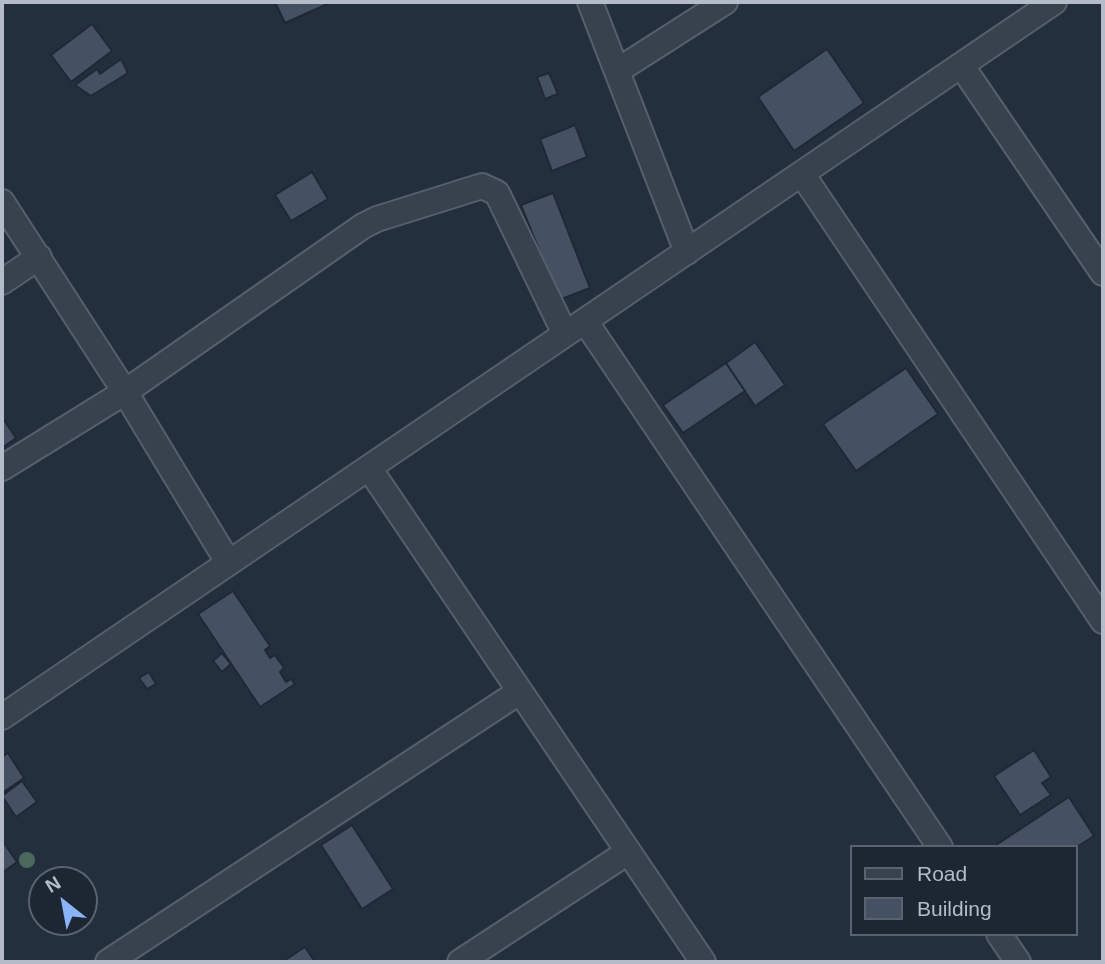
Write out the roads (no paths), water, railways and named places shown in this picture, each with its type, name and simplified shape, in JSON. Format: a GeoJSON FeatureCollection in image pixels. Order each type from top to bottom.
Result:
{"type":"FeatureCollection","features":[{"type":"Feature","properties":{"kind":"street"},"geometry":{"type":"LineString","coordinates":[[590,2],[687,252]]}},
{"type":"Feature","properties":{"kind":"street"},"geometry":{"type":"LineString","coordinates":[[617,71],[725,2]]}},
{"type":"Feature","properties":{"kind":"street"},"geometry":{"type":"LineString","coordinates":[[2,717],[1054,2]]}},
{"type":"Feature","properties":{"kind":"street"},"geometry":{"type":"LineString","coordinates":[[961,65],[1103,273]]}},
{"type":"Feature","properties":{"kind":"street"},"geometry":{"type":"LineString","coordinates":[[802,174],[1103,621]]}},
{"type":"Feature","properties":{"kind":"street"},"geometry":{"type":"LineString","coordinates":[[2,468],[125,392],[363,226],[377,219],[482,186],[497,193],[575,327],[939,845]]}},
{"type":"Feature","properties":{"kind":"street"},"geometry":{"type":"LineString","coordinates":[[2,202],[125,392],[228,562]]}},
{"type":"Feature","properties":{"kind":"street"},"geometry":{"type":"LineString","coordinates":[[2,282],[39,257]]}},
{"type":"Feature","properties":{"kind":"street"},"geometry":{"type":"LineString","coordinates":[[369,468],[703,962]]}},
{"type":"Feature","properties":{"kind":"street"},"geometry":{"type":"LineString","coordinates":[[113,961],[519,692]]}},
{"type":"Feature","properties":{"kind":"street"},"geometry":{"type":"LineString","coordinates":[[460,962],[628,852]]}},
{"type":"Feature","properties":{"kind":"street"},"geometry":{"type":"LineString","coordinates":[[1000,936],[1018,962]]}}]}
